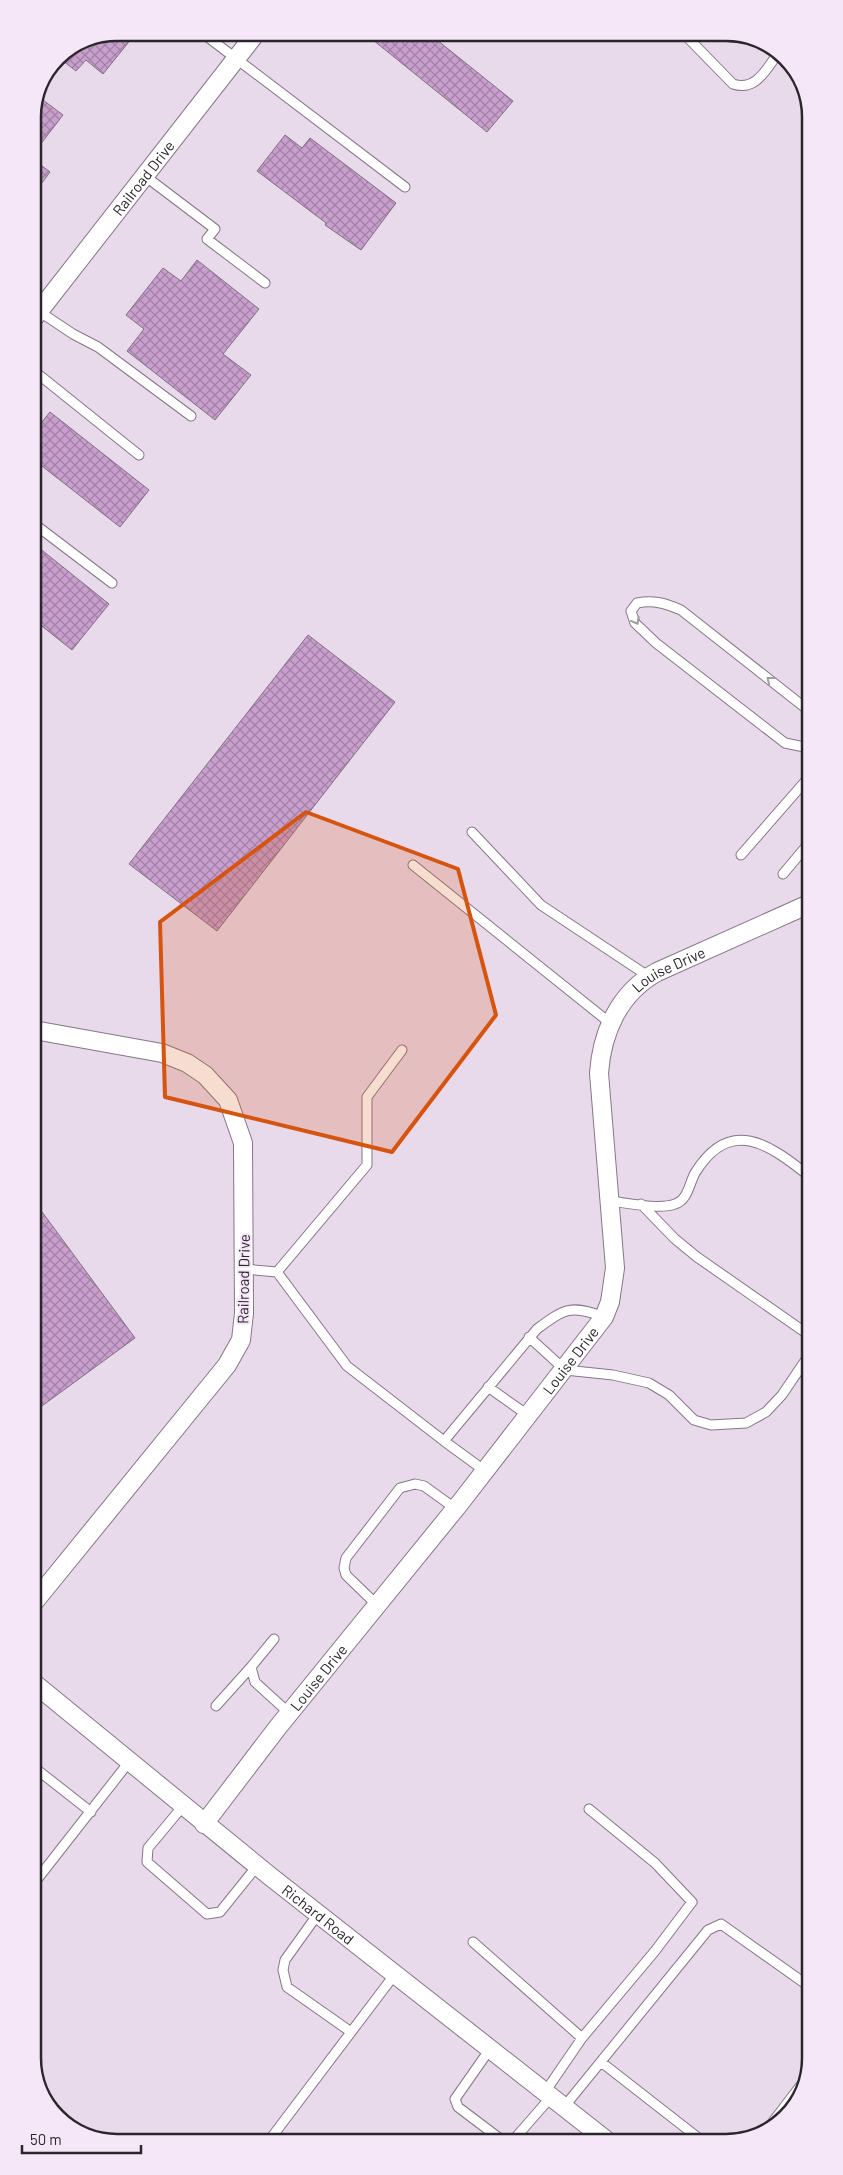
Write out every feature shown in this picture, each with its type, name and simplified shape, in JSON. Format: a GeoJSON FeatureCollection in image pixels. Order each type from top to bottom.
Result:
{"type":"FeatureCollection","features":[{"type":"Feature","properties":{"kind":"street","name":"Railroad Drive"},"geometry":{"type":"LineString","coordinates":[[41,305],[145,176],[250,41]]}},
{"type":"Feature","properties":{"kind":"street","name":"Louise Drive"},"geometry":{"type":"LineString","coordinates":[[204,1824],[290,1713],[456,1509],[604,1317],[610,1302],[616,1268],[599,1074],[600,1052],[610,1023],[619,1006],[635,987],[648,976],[802,907]]}},
{"type":"Feature","properties":{"kind":"street","name":"Railroad Drive"},"geometry":{"type":"LineString","coordinates":[[41,1031],[162,1053],[187,1063],[205,1074],[228,1100],[243,1143],[244,1269],[244,1313],[241,1340],[227,1365],[41,1594]]}},
{"type":"Feature","properties":{"kind":"street","name":"Richard Road"},"geometry":{"type":"LineString","coordinates":[[41,1689],[204,1824],[598,2134]]}},
{"type":"Feature","properties":{"kind":"lane"},"geometry":{"type":"LineString","coordinates":[[213,41],[405,187]]}},
{"type":"Feature","properties":{"kind":"lane"},"geometry":{"type":"LineString","coordinates":[[691,41],[733,84],[741,87],[755,84],[774,59]]}},
{"type":"Feature","properties":{"kind":"lane"},"geometry":{"type":"LineString","coordinates":[[145,176],[215,229],[207,239],[265,283]]}},
{"type":"Feature","properties":{"kind":"lane"},"geometry":{"type":"LineString","coordinates":[[41,315],[98,347],[191,416]]}},
{"type":"Feature","properties":{"kind":"lane"},"geometry":{"type":"LineString","coordinates":[[41,376],[139,455]]}},
{"type":"Feature","properties":{"kind":"lane"},"geometry":{"type":"LineString","coordinates":[[41,528],[112,583]]}},
{"type":"Feature","properties":{"kind":"lane"},"geometry":{"type":"LineString","coordinates":[[802,705],[681,610],[664,602],[648,601],[636,603],[632,611],[635,623],[663,649],[785,742],[802,746]]}},
{"type":"Feature","properties":{"kind":"lane"},"geometry":{"type":"LineString","coordinates":[[741,855],[802,784]]}},
{"type":"Feature","properties":{"kind":"lane"},"geometry":{"type":"LineString","coordinates":[[472,832],[541,905],[648,976]]}},
{"type":"Feature","properties":{"kind":"lane"},"geometry":{"type":"LineString","coordinates":[[783,874],[802,851]]}},
{"type":"Feature","properties":{"kind":"lane"},"geometry":{"type":"LineString","coordinates":[[413,866],[610,1023]]}},
{"type":"Feature","properties":{"kind":"lane"},"geometry":{"type":"LineString","coordinates":[[277,1272],[367,1165],[367,1097],[402,1050]]}},
{"type":"Feature","properties":{"kind":"lane"},"geometry":{"type":"LineString","coordinates":[[610,1201],[664,1206],[675,1204],[684,1198],[695,1174],[712,1151],[733,1141],[750,1140],[773,1149],[802,1171]]}},
{"type":"Feature","properties":{"kind":"lane"},"geometry":{"type":"LineString","coordinates":[[641,1204],[675,1239],[697,1257],[802,1329]]}},
{"type":"Feature","properties":{"kind":"lane"},"geometry":{"type":"LineString","coordinates":[[244,1269],[277,1272],[347,1366],[485,1471]]}},
{"type":"Feature","properties":{"kind":"lane"},"geometry":{"type":"LineString","coordinates":[[444,1441],[537,1329],[556,1315],[576,1308],[604,1317]]}},
{"type":"Feature","properties":{"kind":"lane"},"geometry":{"type":"LineString","coordinates":[[529,1338],[565,1370],[613,1375],[650,1383],[669,1395],[694,1420],[711,1425],[746,1423],[766,1412],[782,1395],[802,1365]]}},
{"type":"Feature","properties":{"kind":"lane"},"geometry":{"type":"LineString","coordinates":[[488,1387],[528,1416]]}},
{"type":"Feature","properties":{"kind":"lane"},"geometry":{"type":"LineString","coordinates":[[377,1605],[346,1575],[344,1568],[346,1558],[400,1488],[415,1484],[424,1486],[456,1509]]}},
{"type":"Feature","properties":{"kind":"lane"},"geometry":{"type":"LineString","coordinates":[[216,1706],[274,1639]]}},
{"type":"Feature","properties":{"kind":"lane"},"geometry":{"type":"LineString","coordinates":[[251,1667],[255,1682],[290,1713]]}},
{"type":"Feature","properties":{"kind":"lane"},"geometry":{"type":"LineString","coordinates":[[41,1874],[129,1762]]}},
{"type":"Feature","properties":{"kind":"lane"},"geometry":{"type":"LineString","coordinates":[[41,1773],[91,1812]]}},
{"type":"Feature","properties":{"kind":"lane"},"geometry":{"type":"LineString","coordinates":[[183,1806],[148,1848],[147,1862],[207,1914],[220,1912],[257,1866]]}},
{"type":"Feature","properties":{"kind":"lane"},"geometry":{"type":"LineString","coordinates":[[553,2099],[582,2038],[692,1902],[654,1863],[588,1809]]}},
{"type":"Feature","properties":{"kind":"lane"},"geometry":{"type":"LineString","coordinates":[[318,1914],[285,1960],[283,1970],[287,1987],[351,2032]]}},
{"type":"Feature","properties":{"kind":"lane"},"geometry":{"type":"LineString","coordinates":[[519,2134],[553,2099],[601,2062],[708,1930],[721,1924],[802,1981]]}},
{"type":"Feature","properties":{"kind":"lane"},"geometry":{"type":"LineString","coordinates":[[473,1942],[582,2038]]}},
{"type":"Feature","properties":{"kind":"lane"},"geometry":{"type":"LineString","coordinates":[[274,2134],[395,1974]]}},
{"type":"Feature","properties":{"kind":"lane"},"geometry":{"type":"LineString","coordinates":[[490,2049],[455,2099],[458,2107],[494,2134]]}},
{"type":"Feature","properties":{"kind":"lane"},"geometry":{"type":"LineString","coordinates":[[601,2062],[693,2134]]}},
{"type":"Feature","properties":{"kind":"highlighted area"},"geometry":{"type":"Polygon","coordinates":[[[306,812],[458,869],[496,1015],[392,1152],[165,1097],[160,922],[306,812]]]}},
{"type":"Feature","properties":{"kind":"building"},"geometry":{"type":"Polygon","coordinates":[[[130,41],[103,74],[86,60],[76,71],[65,62],[79,51],[107,42],[130,41]]]}},
{"type":"Feature","properties":{"kind":"building"},"geometry":{"type":"Polygon","coordinates":[[[374,41],[438,41],[513,101],[487,132],[374,41]]]}},
{"type":"Feature","properties":{"kind":"building"},"geometry":{"type":"Polygon","coordinates":[[[43,100],[63,115],[41,144],[41,112],[43,100]]]}},
{"type":"Feature","properties":{"kind":"building"},"geometry":{"type":"Polygon","coordinates":[[[285,135],[302,148],[310,138],[396,203],[361,250],[325,225],[326,223],[257,171],[285,135]]]}},
{"type":"Feature","properties":{"kind":"building"},"geometry":{"type":"Polygon","coordinates":[[[41,165],[50,172],[41,184],[41,165]]]}},
{"type":"Feature","properties":{"kind":"building"},"geometry":{"type":"Polygon","coordinates":[[[197,260],[259,309],[223,354],[251,375],[215,420],[127,351],[144,329],[126,315],[163,268],[181,281],[197,260]]]}},
{"type":"Feature","properties":{"kind":"building"},"geometry":{"type":"Polygon","coordinates":[[[50,412],[149,490],[120,527],[41,465],[41,423],[50,412]]]}},
{"type":"Feature","properties":{"kind":"building"},"geometry":{"type":"Polygon","coordinates":[[[41,549],[109,604],[72,650],[41,625],[41,549]]]}},
{"type":"Feature","properties":{"kind":"building"},"geometry":{"type":"Polygon","coordinates":[[[308,635],[395,702],[217,931],[129,864],[308,635]]]}},
{"type":"Feature","properties":{"kind":"building"},"geometry":{"type":"Polygon","coordinates":[[[41,1210],[135,1338],[41,1407],[41,1210]]]}}]}
